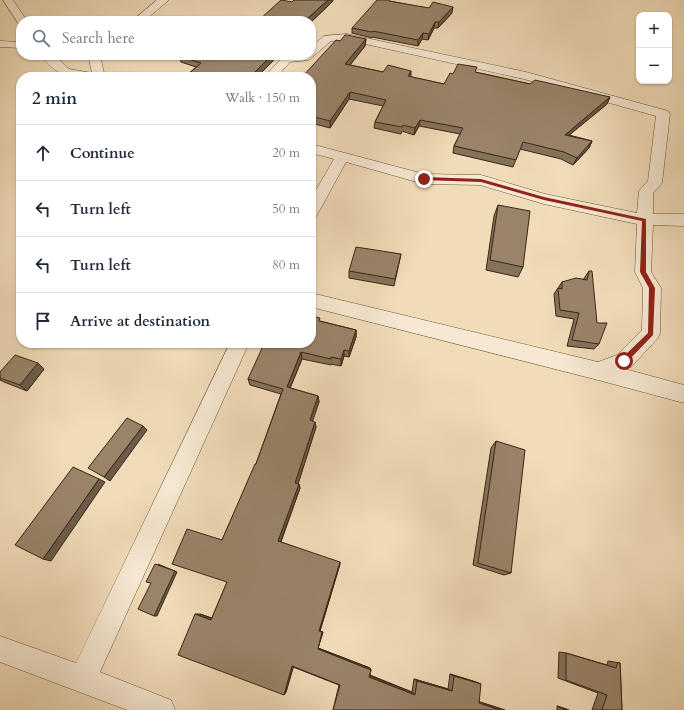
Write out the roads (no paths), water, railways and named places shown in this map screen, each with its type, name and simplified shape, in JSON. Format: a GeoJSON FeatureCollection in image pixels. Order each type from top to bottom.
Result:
{"type":"FeatureCollection","features":[{"type":"Feature","properties":{"kind":"street"},"geometry":{"type":"LineString","coordinates":[[8,0],[19,16]]}},
{"type":"Feature","properties":{"kind":"street"},"geometry":{"type":"LineString","coordinates":[[143,16],[164,0]]}},
{"type":"Feature","properties":{"kind":"street"},"geometry":{"type":"LineString","coordinates":[[316,49],[328,38],[347,37],[526,76],[662,114],[655,183],[646,192],[643,272],[652,288],[651,334],[624,361],[598,371]]}},
{"type":"Feature","properties":{"kind":"street"},"geometry":{"type":"LineString","coordinates":[[0,44],[16,45]]}},
{"type":"Feature","properties":{"kind":"street"},"geometry":{"type":"LineString","coordinates":[[52,60],[65,72]]}},
{"type":"Feature","properties":{"kind":"street"},"geometry":{"type":"LineString","coordinates":[[95,60],[98,72]]}},
{"type":"Feature","properties":{"kind":"street"},"geometry":{"type":"LineString","coordinates":[[275,72],[286,60]]}},
{"type":"Feature","properties":{"kind":"street"},"geometry":{"type":"LineString","coordinates":[[316,149],[424,179],[481,180],[544,198],[645,220],[684,220]]}},
{"type":"Feature","properties":{"kind":"street"},"geometry":{"type":"LineString","coordinates":[[316,204],[342,157]]}},
{"type":"Feature","properties":{"kind":"street"},"geometry":{"type":"LineString","coordinates":[[316,301],[598,371],[684,394]]}},
{"type":"Feature","properties":{"kind":"street"},"geometry":{"type":"LineString","coordinates":[[83,679],[238,348]]}},
{"type":"Feature","properties":{"kind":"street"},"geometry":{"type":"LineString","coordinates":[[0,649],[83,679],[161,710]]}}]}
